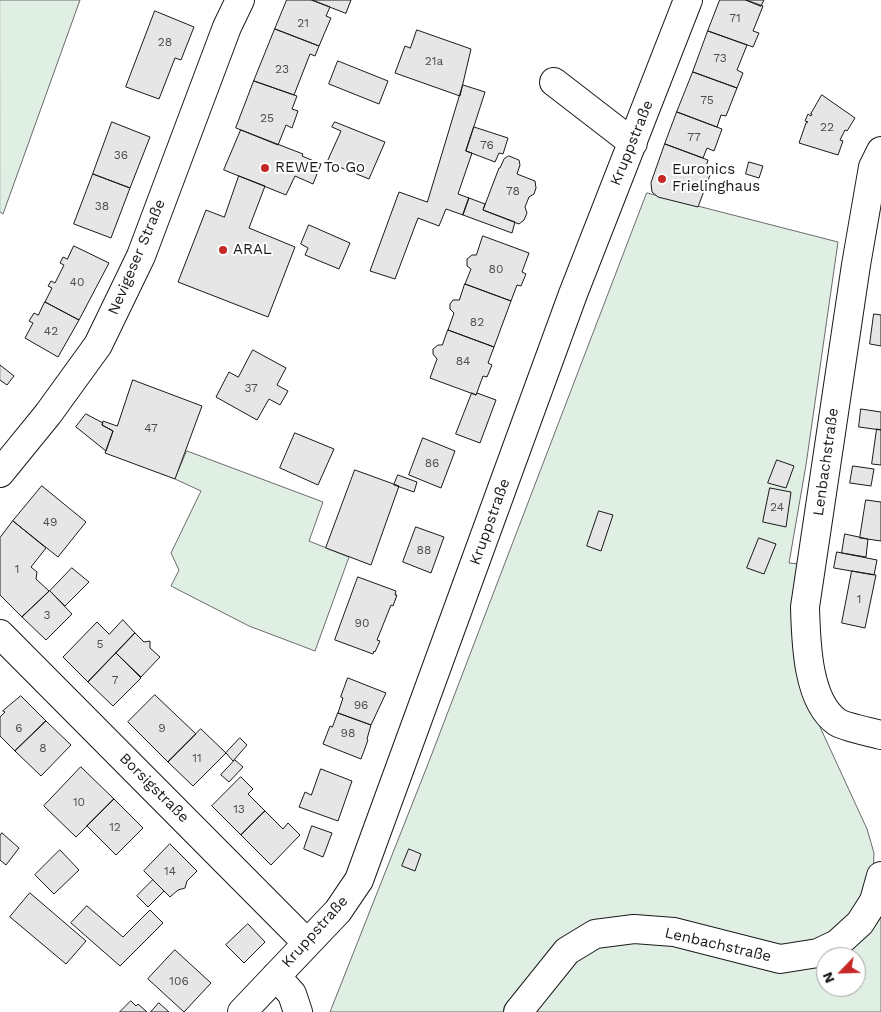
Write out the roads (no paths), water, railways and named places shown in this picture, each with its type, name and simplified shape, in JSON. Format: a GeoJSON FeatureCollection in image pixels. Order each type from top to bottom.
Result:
{"type":"FeatureCollection","features":[{"type":"Feature","properties":{"kind":"street","name":"Nevigeser Straße"},"geometry":{"type":"LineString","coordinates":[[227,27],[234,0]]}},
{"type":"Feature","properties":{"kind":"street","name":"Nevigeser Straße"},"geometry":{"type":"LineString","coordinates":[[2,469],[48,414],[98,345],[141,256],[227,27],[240,0]]}},
{"type":"Feature","properties":{"kind":"street","name":"Kruppstraße"},"geometry":{"type":"LineString","coordinates":[[242,1012],[338,911],[359,880],[573,294],[688,0]]}},
{"type":"Feature","properties":{"kind":"street"},"geometry":{"type":"LineString","coordinates":[[554,82],[633,143]]}},
{"type":"Feature","properties":{"kind":"street","name":"Lenbachstraße"},"geometry":{"type":"LineString","coordinates":[[881,151],[873,167],[856,265],[805,608],[806,646],[812,680],[824,709],[838,723],[881,735]]}},
{"type":"Feature","properties":{"kind":"street","name":"Borsigstraße"},"geometry":{"type":"LineString","coordinates":[[0,634],[307,943]]}},
{"type":"Feature","properties":{"kind":"street","name":"Lenbachstraße"},"geometry":{"type":"LineString","coordinates":[[518,1012],[566,951],[594,934],[634,929],[674,932],[780,959],[818,953],[837,944],[860,923],[874,901],[881,876]]}},
{"type":"Feature","properties":{"kind":"street"},"geometry":{"type":"LineString","coordinates":[[276,976],[292,994],[298,1012]]}},
{"type":"Feature","properties":{"kind":"place","name":"REWE To Go"},"geometry":{"type":"Point","coordinates":[265,168]}},
{"type":"Feature","properties":{"kind":"place","name":"Euronics Frielinghaus"},"geometry":{"type":"Point","coordinates":[662,179]}},
{"type":"Feature","properties":{"kind":"place","name":"ARAL"},"geometry":{"type":"Point","coordinates":[223,250]}}]}
